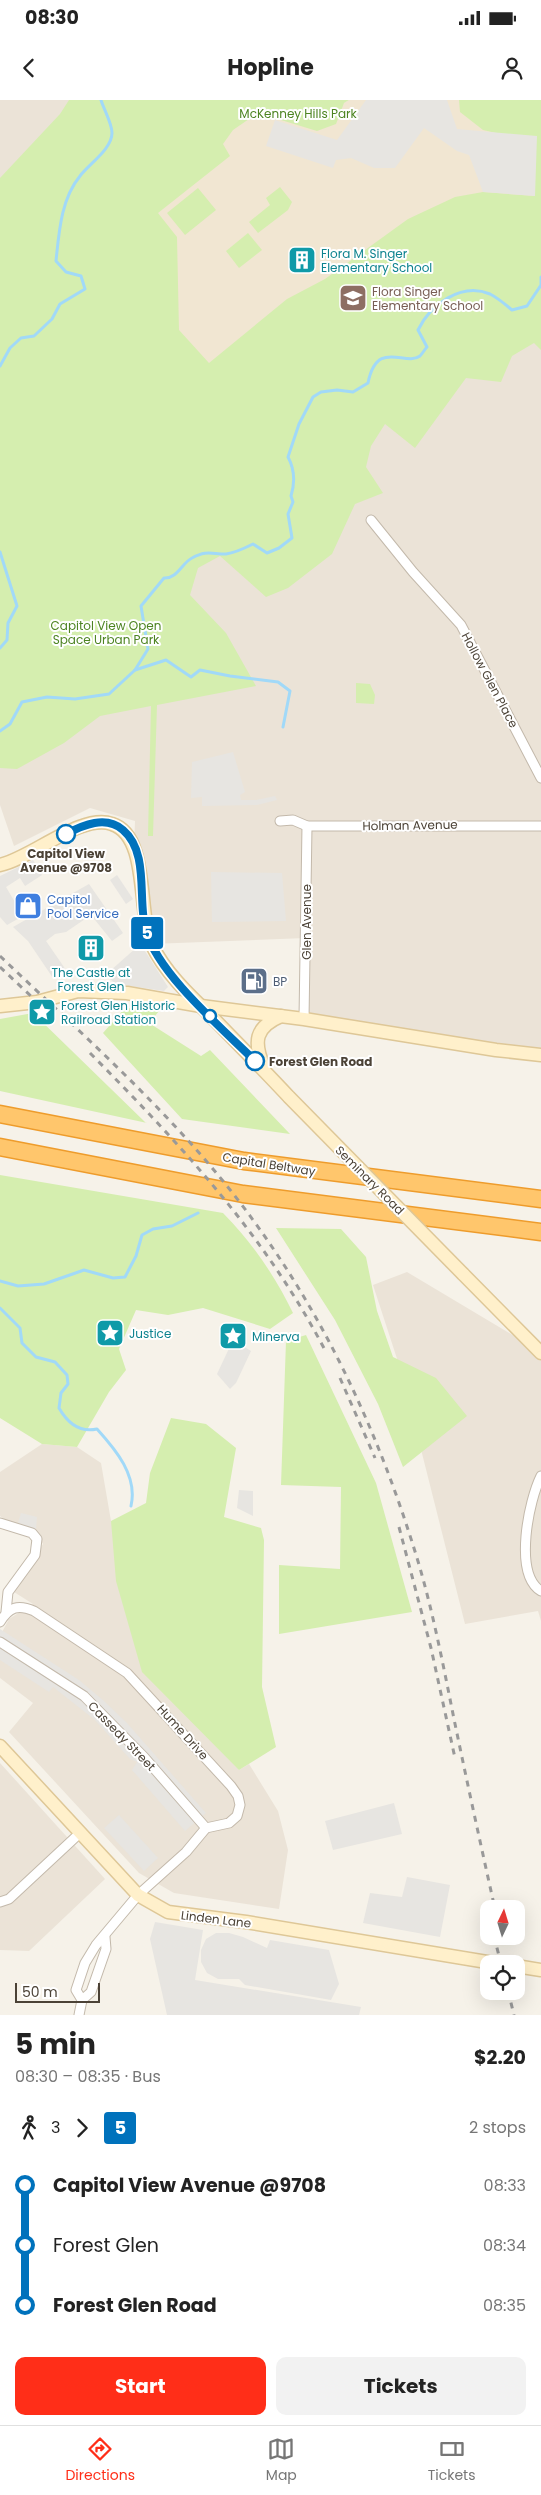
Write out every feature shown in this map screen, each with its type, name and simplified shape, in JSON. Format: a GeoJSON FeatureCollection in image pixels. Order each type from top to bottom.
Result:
{"type":"FeatureCollection","features":[{"type":"Feature","properties":{"kind":"highway","name":"Capital Beltway"},"geometry":{"type":"LineString","coordinates":[[0,1114],[244,1161],[541,1200]]}},
{"type":"Feature","properties":{"kind":"highway"},"geometry":{"type":"LineString","coordinates":[[0,1147],[243,1194],[348,1209],[541,1232]]}},
{"type":"Feature","properties":{"kind":"main road","name":"Seminary Road"},"geometry":{"type":"LineString","coordinates":[[0,865],[17,860],[83,826],[97,822],[112,824],[122,829],[131,839],[139,866],[143,917],[151,944],[168,970],[289,1097],[541,1353]]}},
{"type":"Feature","properties":{"kind":"main road"},"geometry":{"type":"LineString","coordinates":[[0,998],[30,996],[82,987],[114,988],[127,993],[201,1006],[304,1019],[496,1050],[541,1055]]}},
{"type":"Feature","properties":{"kind":"main road"},"geometry":{"type":"LineString","coordinates":[[0,1006],[37,1002],[82,987]]}},
{"type":"Feature","properties":{"kind":"main road"},"geometry":{"type":"LineString","coordinates":[[267,1074],[259,1052],[258,1036],[262,1027],[268,1021],[281,1016]]}},
{"type":"Feature","properties":{"kind":"main road","name":"Linden Lane"},"geometry":{"type":"LineString","coordinates":[[0,1746],[138,1895],[168,1912],[246,1922],[480,1962]]}},
{"type":"Feature","properties":{"kind":"street","name":"Hollow Glen Place"},"geometry":{"type":"LineString","coordinates":[[372,520],[413,572],[461,624],[541,778]]}},
{"type":"Feature","properties":{"kind":"street","name":"Holman Avenue"},"geometry":{"type":"LineString","coordinates":[[280,821],[293,820],[307,826],[541,826]]}},
{"type":"Feature","properties":{"kind":"street","name":"Glen Avenue"},"geometry":{"type":"LineString","coordinates":[[304,1019],[307,826]]}},
{"type":"Feature","properties":{"kind":"street"},"geometry":{"type":"LineString","coordinates":[[539,1590],[528,1570],[525,1539],[526,1519],[534,1490],[541,1476]]}},
{"type":"Feature","properties":{"kind":"street"},"geometry":{"type":"LineString","coordinates":[[0,1523],[32,1533],[37,1539],[35,1555],[8,1592],[6,1612],[0,1622]]}},
{"type":"Feature","properties":{"kind":"street","name":"Hume Drive"},"geometry":{"type":"LineString","coordinates":[[6,1612],[12,1608],[26,1607],[49,1620],[127,1673],[163,1710],[238,1796],[240,1805],[229,1823],[206,1828]]}},
{"type":"Feature","properties":{"kind":"street","name":"Cassedy Street"},"geometry":{"type":"LineString","coordinates":[[0,1642],[90,1701],[138,1750],[206,1828]]}},
{"type":"Feature","properties":{"kind":"street"},"geometry":{"type":"LineString","coordinates":[[80,2015],[82,2000],[76,1990],[85,1963],[96,1945],[105,1937],[138,1895],[186,1852],[206,1828]]}},
{"type":"Feature","properties":{"kind":"street"},"geometry":{"type":"LineString","coordinates":[[0,1902],[9,1899],[81,1832]]}},
{"type":"Feature","properties":{"kind":"street"},"geometry":{"type":"LineString","coordinates":[[82,2000],[92,1992],[106,1949],[105,1937]]}},
{"type":"Feature","properties":{"kind":"shaded area"},"geometry":{"type":"Polygon","coordinates":[[[0,100],[99,100],[0,232],[0,100]]]}},
{"type":"Feature","properties":{"kind":"shaded area","name":"Flora Singer Elementary School"},"geometry":{"type":"Polygon","coordinates":[[[220,100],[268,117],[313,120],[349,100],[531,100],[541,263],[363,415],[336,486],[0,232],[220,100]]]}},
{"type":"Feature","properties":{"kind":"shaded area"},"geometry":{"type":"Polygon","coordinates":[[[366,100],[447,100],[457,129],[537,136],[535,196],[483,192],[469,155],[457,151],[424,128],[395,168],[374,168],[351,158],[336,160],[333,168],[266,146],[275,120],[337,140],[366,100]]]}},
{"type":"Feature","properties":{"kind":"shaded area"},"geometry":{"type":"Polygon","coordinates":[[[541,333],[541,1051],[304,1019],[306,938],[151,944],[134,848],[135,821],[90,808],[14,846],[0,805],[0,682],[161,581],[363,415],[541,333]]]}},
{"type":"Feature","properties":{"kind":"shaded area"},"geometry":{"type":"Polygon","coordinates":[[[233,752],[245,792],[240,795],[241,800],[256,800],[275,796],[277,800],[257,805],[202,806],[202,797],[191,798],[192,762],[233,752]]]}},
{"type":"Feature","properties":{"kind":"shaded area"},"geometry":{"type":"Polygon","coordinates":[[[33,860],[42,875],[25,886],[20,878],[6,887],[23,916],[7,925],[0,917],[0,876],[33,860]]]}},
{"type":"Feature","properties":{"kind":"shaded area"},"geometry":{"type":"Polygon","coordinates":[[[211,872],[282,873],[286,921],[212,922],[211,872]]]}},
{"type":"Feature","properties":{"kind":"shaded area"},"geometry":{"type":"Polygon","coordinates":[[[117,875],[133,899],[126,904],[110,880],[117,875]]]}},
{"type":"Feature","properties":{"kind":"shaded area"},"geometry":{"type":"Polygon","coordinates":[[[89,884],[123,933],[112,941],[91,915],[66,932],[55,934],[46,941],[66,970],[53,978],[28,941],[13,927],[89,884]]]}},
{"type":"Feature","properties":{"kind":"shaded area"},"geometry":{"type":"Polygon","coordinates":[[[136,948],[142,948],[145,951],[168,987],[164,991],[116,984],[110,979],[110,971],[136,948]]]}},
{"type":"Feature","properties":{"kind":"shaded area"},"geometry":{"type":"Polygon","coordinates":[[[407,1272],[541,1352],[541,1621],[538,1611],[465,1624],[402,1374],[373,1285],[407,1272]]]}},
{"type":"Feature","properties":{"kind":"shaded area"},"geometry":{"type":"Polygon","coordinates":[[[233,1340],[251,1351],[236,1383],[230,1389],[217,1374],[233,1340]]]}},
{"type":"Feature","properties":{"kind":"shaded area"},"geometry":{"type":"Polygon","coordinates":[[[42,1444],[77,1447],[101,1463],[111,1521],[239,1770],[249,1764],[278,1811],[288,1850],[279,1909],[174,1893],[139,1873],[9,1732],[33,1703],[0,1678],[0,1636],[9,1619],[33,1604],[14,1592],[43,1544],[35,1531],[9,1523],[0,1516],[0,1472],[42,1444]]]}},
{"type":"Feature","properties":{"kind":"shaded area"},"geometry":{"type":"Polygon","coordinates":[[[239,1490],[253,1491],[253,1516],[237,1508],[239,1490]]]}},
{"type":"Feature","properties":{"kind":"shaded area"},"geometry":{"type":"Polygon","coordinates":[[[21,1513],[37,1517],[36,1529],[18,1523],[21,1513]]]}},
{"type":"Feature","properties":{"kind":"shaded area"},"geometry":{"type":"Polygon","coordinates":[[[0,1629],[79,1680],[103,1700],[127,1723],[206,1813],[185,1831],[132,1770],[137,1762],[130,1759],[95,1720],[53,1687],[49,1692],[0,1660],[0,1629]]]}},
{"type":"Feature","properties":{"kind":"shaded area"},"geometry":{"type":"Polygon","coordinates":[[[0,1763],[105,1879],[29,1951],[0,1950],[0,1763]]]}},
{"type":"Feature","properties":{"kind":"shaded area"},"geometry":{"type":"Polygon","coordinates":[[[394,1803],[402,1834],[333,1850],[325,1821],[394,1803]]]}},
{"type":"Feature","properties":{"kind":"shaded area"},"geometry":{"type":"Polygon","coordinates":[[[119,1815],[158,1858],[144,1871],[104,1828],[119,1815]]]}},
{"type":"Feature","properties":{"kind":"shaded area"},"geometry":{"type":"Polygon","coordinates":[[[407,1877],[450,1885],[440,1937],[363,1923],[370,1893],[402,1897],[407,1877]]]}},
{"type":"Feature","properties":{"kind":"shaded area"},"geometry":{"type":"Polygon","coordinates":[[[155,1922],[203,1930],[195,1980],[361,2007],[359,2015],[167,2015],[150,1939],[155,1922]]]}},
{"type":"Feature","properties":{"kind":"shaded area"},"geometry":{"type":"Polygon","coordinates":[[[216,1933],[229,1933],[243,1937],[267,1948],[270,1940],[329,1950],[339,1984],[331,2000],[245,1985],[239,1979],[218,1979],[207,1973],[201,1962],[201,1950],[206,1939],[216,1933]]]}},
{"type":"Feature","properties":{"kind":"green space"},"geometry":{"type":"Polygon","coordinates":[[[69,100],[349,100],[344,103],[336,124],[317,131],[258,113],[233,130],[223,144],[230,156],[158,213],[177,237],[179,330],[209,363],[287,299],[325,279],[408,219],[455,197],[483,192],[535,196],[530,141],[483,130],[460,112],[459,100],[541,100],[541,350],[534,343],[512,356],[501,382],[466,378],[415,448],[385,424],[371,446],[366,467],[383,493],[355,504],[332,554],[288,588],[266,597],[220,556],[198,568],[190,595],[226,633],[256,686],[157,705],[153,836],[148,836],[151,706],[100,716],[64,743],[17,769],[0,768],[0,178],[60,114],[69,100]]]}},
{"type":"Feature","properties":{"kind":"green space"},"geometry":{"type":"Polygon","coordinates":[[[280,187],[292,202],[288,210],[258,233],[249,222],[270,205],[266,198],[280,187]]]}},
{"type":"Feature","properties":{"kind":"green space"},"geometry":{"type":"Polygon","coordinates":[[[198,188],[216,210],[185,235],[167,213],[198,188]]]}},
{"type":"Feature","properties":{"kind":"green space"},"geometry":{"type":"Polygon","coordinates":[[[248,233],[262,250],[239,268],[226,251],[248,233]]]}},
{"type":"Feature","properties":{"kind":"green space"},"geometry":{"type":"Polygon","coordinates":[[[356,683],[370,684],[375,695],[374,704],[356,703],[356,683]]]}},
{"type":"Feature","properties":{"kind":"green space"},"geometry":{"type":"Polygon","coordinates":[[[125,1008],[160,1010],[149,1023],[201,1056],[210,1050],[290,1134],[182,1119],[103,1033],[125,1008]]]}},
{"type":"Feature","properties":{"kind":"green space"},"geometry":{"type":"Polygon","coordinates":[[[33,1013],[146,1123],[0,1091],[0,1019],[33,1013]]]}},
{"type":"Feature","properties":{"kind":"green space"},"geometry":{"type":"Polygon","coordinates":[[[0,1175],[223,1213],[262,1260],[279,1286],[293,1313],[270,1329],[203,1308],[168,1315],[136,1310],[119,1349],[126,1370],[109,1392],[77,1447],[42,1444],[0,1418],[0,1175]]]}},
{"type":"Feature","properties":{"kind":"green space"},"geometry":{"type":"Polygon","coordinates":[[[276,1228],[341,1229],[366,1257],[377,1311],[393,1357],[436,1378],[467,1416],[403,1467],[378,1404],[335,1320],[276,1228]]]}},
{"type":"Feature","properties":{"kind":"green space"},"geometry":{"type":"Polygon","coordinates":[[[306,1335],[376,1483],[412,1612],[279,1634],[279,1565],[340,1569],[341,1487],[281,1485],[286,1341],[306,1335]]]}},
{"type":"Feature","properties":{"kind":"green space"},"geometry":{"type":"Polygon","coordinates":[[[171,1418],[206,1424],[236,1448],[224,1517],[261,1528],[264,1540],[262,1687],[276,1747],[239,1770],[142,1672],[116,1581],[111,1521],[146,1503],[150,1473],[171,1418]]]}},
{"type":"Feature","properties":{"kind":"waterway"},"geometry":{"type":"LineString","coordinates":[[0,366],[10,348],[21,338],[34,336],[52,319],[60,304],[85,289],[81,276],[66,272],[56,261],[62,216],[69,195],[80,176],[104,150],[111,139],[111,125],[101,100]]}},
{"type":"Feature","properties":{"kind":"waterway"},"geometry":{"type":"LineString","coordinates":[[0,731],[10,724],[22,702],[47,697],[75,699],[109,694],[135,670],[148,649],[141,606],[164,578],[172,576],[188,560],[205,553],[233,553],[253,544],[267,553],[279,548],[292,538],[288,514],[293,502],[291,496],[294,476],[288,457],[299,424],[313,397],[321,392],[337,390],[353,392],[368,383],[372,369],[378,361],[384,358],[407,359],[420,356],[427,347],[418,330],[430,312],[448,298],[468,291],[479,291],[490,294],[512,310],[527,306],[541,285],[541,277]]}},
{"type":"Feature","properties":{"kind":"waterway"},"geometry":{"type":"LineString","coordinates":[[0,552],[17,606],[8,623],[7,640],[0,648]]}},
{"type":"Feature","properties":{"kind":"waterway"},"geometry":{"type":"LineString","coordinates":[[135,670],[166,660],[191,677],[200,670],[278,682],[290,691],[283,727]]}},
{"type":"Feature","properties":{"kind":"waterway"},"geometry":{"type":"LineString","coordinates":[[0,1281],[18,1286],[44,1284],[84,1270],[113,1278],[125,1277],[136,1256],[142,1235],[153,1229],[172,1226],[198,1213]]}},
{"type":"Feature","properties":{"kind":"waterway"},"geometry":{"type":"LineString","coordinates":[[0,1308],[20,1328],[22,1343],[36,1357],[55,1362],[67,1375],[68,1384],[61,1393],[59,1408],[66,1418],[79,1428],[97,1429],[118,1455],[124,1464],[131,1484],[131,1506]]}},
{"type":"Feature","properties":{"kind":"railway"},"geometry":{"type":"LineString","coordinates":[[0,956],[133,1083],[196,1149],[253,1220],[281,1260],[330,1343],[352,1386],[371,1431],[389,1476],[420,1568],[430,1605],[493,1900]]}},
{"type":"Feature","properties":{"kind":"railway"},"geometry":{"type":"LineString","coordinates":[[0,967],[49,1013]]}},
{"type":"Feature","properties":{"kind":"railway"},"geometry":{"type":"LineString","coordinates":[[90,1053],[157,1122],[249,1230],[302,1309],[326,1352]]}},
{"type":"Feature","properties":{"kind":"railway"},"geometry":{"type":"LineString","coordinates":[[340,1378],[375,1458]]}},
{"type":"Feature","properties":{"kind":"railway"},"geometry":{"type":"LineString","coordinates":[[399,1527],[431,1648],[455,1758]]}},
{"type":"Feature","properties":{"kind":"railway"},"geometry":{"type":"LineString","coordinates":[[496,1945],[499,1955]]}},
{"type":"Feature","properties":{"kind":"railway"},"geometry":{"type":"LineString","coordinates":[[510,2000],[514,2015]]}},
{"type":"Feature","properties":{"kind":"bus line","name":"5"},"geometry":{"type":"LineString","coordinates":[[66,834],[97,822],[112,824],[122,829],[131,839],[139,866],[146,931],[156,954],[187,992],[255,1061]]}},
{"type":"Feature","properties":{"kind":"place","name":"Flora M. Singer Elementary School"},"geometry":{"type":"Point","coordinates":[302,260]}},
{"type":"Feature","properties":{"kind":"place","name":"Flora Singer Elementary School"},"geometry":{"type":"Point","coordinates":[353,298]}},
{"type":"Feature","properties":{"kind":"place","name":"Capitol View Avenue @9708"},"geometry":{"type":"Point","coordinates":[66,834]}},
{"type":"Feature","properties":{"kind":"place","name":"Capitol Pool Service"},"geometry":{"type":"Point","coordinates":[28,906]}},
{"type":"Feature","properties":{"kind":"place","name":"The Castle at Forest Glen"},"geometry":{"type":"Point","coordinates":[91,948]}},
{"type":"Feature","properties":{"kind":"place","name":"BP"},"geometry":{"type":"Point","coordinates":[254,981]}},
{"type":"Feature","properties":{"kind":"place","name":"Forest Glen Historic Railroad Station"},"geometry":{"type":"Point","coordinates":[42,1012]}},
{"type":"Feature","properties":{"kind":"place","name":"Forest Glen Road"},"geometry":{"type":"Point","coordinates":[255,1061]}},
{"type":"Feature","properties":{"kind":"place","name":"Justice"},"geometry":{"type":"Point","coordinates":[110,1333]}},
{"type":"Feature","properties":{"kind":"place","name":"Minerva"},"geometry":{"type":"Point","coordinates":[233,1336]}},
{"type":"Feature","properties":{"kind":"park label","name":"McKenney Hills Park"},"geometry":{"type":"Point","coordinates":[298,113]}},
{"type":"Feature","properties":{"kind":"park label","name":"Capitol View Open Space Urban Park"},"geometry":{"type":"Point","coordinates":[106,632]}}]}
